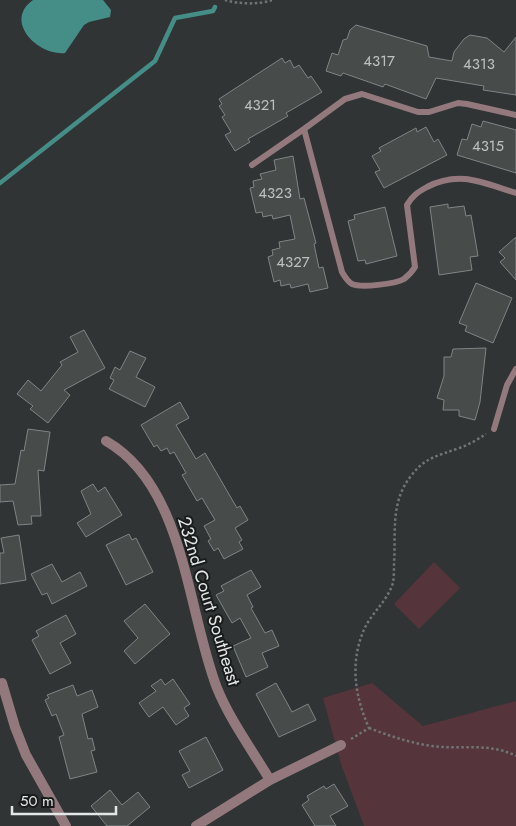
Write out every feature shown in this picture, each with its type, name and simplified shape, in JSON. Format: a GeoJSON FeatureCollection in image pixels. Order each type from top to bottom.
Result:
{"type":"FeatureCollection","features":[{"type":"Feature","properties":{"kind":"street","name":"232nd Court Southeast"},"geometry":{"type":"LineString","coordinates":[[106,441],[122,450],[134,463],[152,488],[164,511],[174,535],[201,639],[218,690],[270,780]]}},
{"type":"Feature","properties":{"kind":"street"},"geometry":{"type":"LineString","coordinates":[[2,683],[15,727],[26,755],[66,826]]}},
{"type":"Feature","properties":{"kind":"street"},"geometry":{"type":"LineString","coordinates":[[196,826],[270,780],[341,745]]}},
{"type":"Feature","properties":{"kind":"lane"},"geometry":{"type":"LineString","coordinates":[[252,165],[304,130],[345,99],[362,94],[418,112],[429,112],[448,106],[467,104],[516,115]]}},
{"type":"Feature","properties":{"kind":"lane"},"geometry":{"type":"LineString","coordinates":[[304,130],[342,272],[353,285],[362,286],[397,282],[406,278],[415,267],[407,205],[415,193],[448,178],[472,180],[516,193]]}},
{"type":"Feature","properties":{"kind":"lane"},"geometry":{"type":"LineString","coordinates":[[494,430],[507,385],[516,369]]}},
{"type":"Feature","properties":{"kind":"path"},"geometry":{"type":"LineString","coordinates":[[225,0],[232,2],[266,2],[272,0]]}},
{"type":"Feature","properties":{"kind":"path"},"geometry":{"type":"LineString","coordinates":[[494,430],[461,447],[429,458],[411,475],[400,492],[394,522],[393,582],[381,606],[363,631],[357,656],[354,683],[362,712],[369,728],[397,739],[434,747],[481,746],[505,750],[516,756]]}},
{"type":"Feature","properties":{"kind":"path"},"geometry":{"type":"LineString","coordinates":[[341,745],[369,728]]}},
{"type":"Feature","properties":{"kind":"shaded area"},"geometry":{"type":"Polygon","coordinates":[[[434,562],[460,588],[419,629],[394,604],[434,562]]]}},
{"type":"Feature","properties":{"kind":"shaded area"},"geometry":{"type":"Polygon","coordinates":[[[372,683],[423,726],[516,701],[516,826],[364,826],[341,764],[323,698],[372,683]]]}},
{"type":"Feature","properties":{"kind":"water"},"geometry":{"type":"Polygon","coordinates":[[[33,0],[103,0],[111,10],[110,17],[84,25],[65,53],[55,52],[44,49],[35,43],[23,27],[22,18],[25,8],[33,0]]]}},
{"type":"Feature","properties":{"kind":"building"},"geometry":{"type":"Polygon","coordinates":[[[356,25],[427,46],[429,57],[452,61],[454,52],[464,39],[470,35],[487,38],[504,52],[516,37],[516,95],[483,90],[484,86],[436,78],[426,99],[385,84],[383,87],[343,73],[341,76],[326,71],[332,53],[338,55],[343,40],[347,39],[350,30],[356,25]]]}},
{"type":"Feature","properties":{"kind":"building"},"geometry":{"type":"Polygon","coordinates":[[[282,58],[285,63],[290,60],[294,68],[299,65],[308,78],[311,76],[322,92],[286,113],[288,116],[248,139],[250,142],[235,151],[225,135],[231,132],[222,117],[225,115],[219,106],[222,104],[219,99],[282,58]]]}},
{"type":"Feature","properties":{"kind":"building"},"geometry":{"type":"Polygon","coordinates":[[[483,121],[516,130],[516,173],[457,155],[462,139],[467,140],[472,124],[481,127],[483,121]]]}},
{"type":"Feature","properties":{"kind":"building"},"geometry":{"type":"Polygon","coordinates":[[[426,127],[434,142],[438,139],[447,155],[384,188],[375,172],[380,170],[372,156],[381,151],[379,148],[416,128],[417,132],[426,127]]]}},
{"type":"Feature","properties":{"kind":"building"},"geometry":{"type":"Polygon","coordinates":[[[293,156],[300,199],[304,198],[316,243],[314,244],[319,268],[323,267],[328,288],[310,292],[308,284],[291,288],[290,284],[281,286],[280,280],[274,282],[268,257],[273,255],[272,250],[280,248],[279,242],[295,239],[290,215],[273,219],[272,215],[263,217],[262,212],[256,213],[250,188],[254,187],[253,181],[262,179],[260,174],[276,170],[274,160],[293,156]]]}},
{"type":"Feature","properties":{"kind":"building"},"geometry":{"type":"Polygon","coordinates":[[[448,204],[448,208],[464,206],[466,216],[471,215],[478,256],[470,257],[472,270],[439,275],[430,207],[448,204]]]}},
{"type":"Feature","properties":{"kind":"building"},"geometry":{"type":"Polygon","coordinates":[[[385,207],[397,256],[366,264],[365,260],[358,261],[348,221],[355,219],[354,215],[385,207]]]}},
{"type":"Feature","properties":{"kind":"building"},"geometry":{"type":"Polygon","coordinates":[[[516,237],[516,280],[500,262],[505,258],[499,252],[516,237]]]}},
{"type":"Feature","properties":{"kind":"building"},"geometry":{"type":"Polygon","coordinates":[[[476,283],[512,298],[493,343],[465,331],[467,326],[459,323],[476,283]]]}},
{"type":"Feature","properties":{"kind":"building"},"geometry":{"type":"Polygon","coordinates":[[[84,330],[105,368],[64,390],[70,395],[48,423],[30,409],[33,406],[17,394],[28,380],[41,391],[62,365],[60,362],[78,352],[70,337],[84,330]]]}},
{"type":"Feature","properties":{"kind":"building"},"geometry":{"type":"Polygon","coordinates":[[[486,348],[480,402],[475,420],[459,416],[459,410],[443,410],[444,400],[437,398],[444,376],[444,357],[451,357],[453,349],[486,348]]]}},
{"type":"Feature","properties":{"kind":"building"},"geometry":{"type":"Polygon","coordinates":[[[130,351],[146,358],[136,377],[155,387],[145,407],[109,389],[114,380],[110,378],[115,367],[120,370],[130,351]]]}},
{"type":"Feature","properties":{"kind":"building"},"geometry":{"type":"Polygon","coordinates":[[[180,402],[189,418],[176,425],[196,459],[205,453],[237,508],[240,506],[248,520],[235,528],[242,540],[239,542],[243,549],[224,559],[218,548],[214,551],[208,541],[211,539],[204,526],[215,520],[202,498],[197,501],[182,475],[186,473],[174,452],[170,454],[167,448],[161,451],[157,445],[154,447],[141,425],[180,402]]]}},
{"type":"Feature","properties":{"kind":"building"},"geometry":{"type":"Polygon","coordinates":[[[28,429],[50,432],[44,471],[38,470],[41,516],[31,516],[32,524],[18,525],[13,501],[0,502],[0,485],[15,484],[21,450],[24,451],[28,429]]]}},
{"type":"Feature","properties":{"kind":"building"},"geometry":{"type":"Polygon","coordinates":[[[93,484],[98,492],[105,487],[122,515],[86,537],[77,523],[91,514],[81,491],[93,484]]]}},
{"type":"Feature","properties":{"kind":"building"},"geometry":{"type":"Polygon","coordinates":[[[129,534],[132,540],[136,538],[153,572],[126,585],[106,545],[129,534]]]}},
{"type":"Feature","properties":{"kind":"building"},"geometry":{"type":"Polygon","coordinates":[[[19,535],[26,580],[0,584],[0,553],[4,553],[1,538],[19,535]]]}},
{"type":"Feature","properties":{"kind":"building"},"geometry":{"type":"Polygon","coordinates":[[[52,564],[62,582],[80,572],[87,586],[52,604],[47,593],[42,595],[31,574],[52,564]]]}},
{"type":"Feature","properties":{"kind":"building"},"geometry":{"type":"Polygon","coordinates":[[[251,570],[261,587],[247,595],[253,607],[251,608],[265,633],[272,630],[279,646],[262,653],[268,667],[246,677],[233,646],[251,638],[240,618],[232,623],[216,595],[224,591],[221,586],[251,570]]]}},
{"type":"Feature","properties":{"kind":"building"},"geometry":{"type":"Polygon","coordinates":[[[145,604],[170,634],[135,664],[124,651],[138,638],[124,621],[145,604]]]}},
{"type":"Feature","properties":{"kind":"building"},"geometry":{"type":"Polygon","coordinates":[[[66,615],[76,634],[60,643],[71,663],[50,674],[32,640],[39,636],[36,631],[66,615]]]}},
{"type":"Feature","properties":{"kind":"building"},"geometry":{"type":"Polygon","coordinates":[[[161,679],[165,685],[173,679],[190,704],[184,708],[189,716],[176,725],[163,707],[149,717],[139,703],[156,691],[151,686],[161,679]]]}},
{"type":"Feature","properties":{"kind":"building"},"geometry":{"type":"Polygon","coordinates":[[[276,683],[292,712],[308,704],[316,720],[279,737],[256,694],[276,683]]]}},
{"type":"Feature","properties":{"kind":"building"},"geometry":{"type":"Polygon","coordinates":[[[73,685],[77,696],[92,690],[98,707],[82,714],[88,739],[92,738],[95,750],[91,751],[97,772],[70,779],[59,737],[64,735],[56,714],[52,716],[45,700],[49,698],[47,695],[73,685]]]}},
{"type":"Feature","properties":{"kind":"building"},"geometry":{"type":"Polygon","coordinates":[[[206,737],[223,770],[189,788],[182,775],[190,771],[179,751],[206,737]]]}},
{"type":"Feature","properties":{"kind":"building"},"geometry":{"type":"Polygon","coordinates":[[[334,784],[348,806],[330,816],[336,826],[315,826],[302,805],[309,800],[307,796],[324,786],[326,789],[334,784]]]}},
{"type":"Feature","properties":{"kind":"building"},"geometry":{"type":"Polygon","coordinates":[[[110,790],[122,805],[138,792],[150,807],[127,826],[107,826],[91,806],[110,790]]]}},
{"type":"Feature","properties":{"kind":"waterway"},"geometry":{"type":"LineString","coordinates":[[0,183],[155,61],[175,18],[213,11],[215,7]]}}]}
